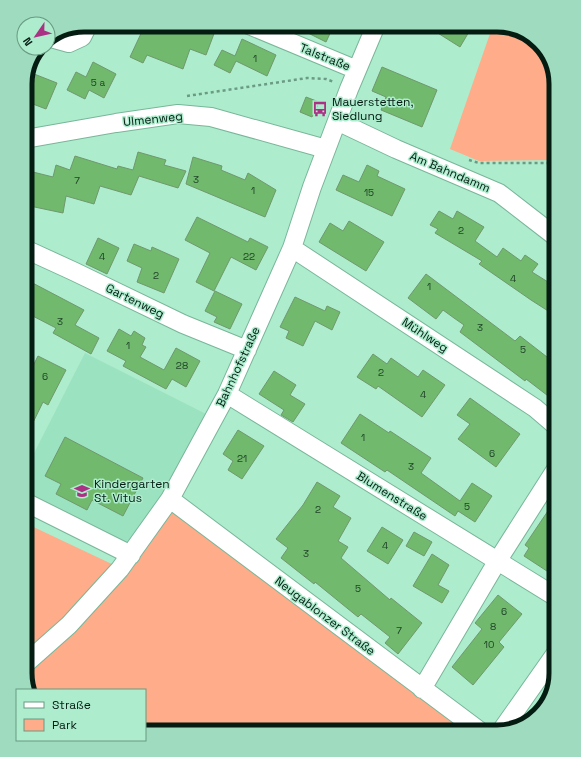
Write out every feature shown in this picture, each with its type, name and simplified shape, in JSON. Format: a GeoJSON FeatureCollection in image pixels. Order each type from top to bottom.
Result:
{"type":"FeatureCollection","features":[{"type":"Feature","properties":{"kind":"street"},"geometry":{"type":"LineString","coordinates":[[57,40],[69,43],[82,37],[84,32]]}},
{"type":"Feature","properties":{"kind":"street","name":"Talstraße"},"geometry":{"type":"LineString","coordinates":[[267,32],[357,70]]}},
{"type":"Feature","properties":{"kind":"street","name":"Bahnhofstraße"},"geometry":{"type":"LineString","coordinates":[[32,658],[69,625],[120,569],[170,500],[228,394],[292,248],[326,149],[373,32]]}},
{"type":"Feature","properties":{"kind":"street","name":"Ulmenweg"},"geometry":{"type":"LineString","coordinates":[[32,138],[178,114],[211,117],[326,149]]}},
{"type":"Feature","properties":{"kind":"street","name":"Am Bahndamm"},"geometry":{"type":"LineString","coordinates":[[337,121],[396,149],[499,193],[549,232]]}},
{"type":"Feature","properties":{"kind":"street","name":"Mühlweg"},"geometry":{"type":"LineString","coordinates":[[292,248],[535,408],[549,420]]}},
{"type":"Feature","properties":{"kind":"street","name":"Gartenweg"},"geometry":{"type":"LineString","coordinates":[[32,252],[183,324],[247,350]]}},
{"type":"Feature","properties":{"kind":"street","name":"Blumenstraße"},"geometry":{"type":"LineString","coordinates":[[228,394],[549,592]]}},
{"type":"Feature","properties":{"kind":"street"},"geometry":{"type":"LineString","coordinates":[[422,689],[498,560],[549,480]]}},
{"type":"Feature","properties":{"kind":"street","name":"Neugablonzer Straße"},"geometry":{"type":"LineString","coordinates":[[170,500],[471,725]]}},
{"type":"Feature","properties":{"kind":"street"},"geometry":{"type":"LineString","coordinates":[[32,505],[131,554]]}},
{"type":"Feature","properties":{"kind":"street"},"geometry":{"type":"LineString","coordinates":[[506,725],[549,663]]}},
{"type":"Feature","properties":{"kind":"path"},"geometry":{"type":"LineString","coordinates":[[479,163],[549,163]]}},
{"type":"Feature","properties":{"kind":"shaded area"},"geometry":{"type":"Polygon","coordinates":[[[85,353],[210,416],[166,496],[128,547],[32,498],[32,457],[85,353]]]}},
{"type":"Feature","properties":{"kind":"green space"},"geometry":{"type":"Polygon","coordinates":[[[491,32],[511,34],[529,43],[534,47],[544,61],[549,77],[549,160],[479,161],[450,149],[491,32]]]}},
{"type":"Feature","properties":{"kind":"green space"},"geometry":{"type":"Polygon","coordinates":[[[171,506],[461,725],[146,725],[146,689],[35,689],[32,680],[32,667],[73,630],[171,506]]]}},
{"type":"Feature","properties":{"kind":"green space"},"geometry":{"type":"Polygon","coordinates":[[[32,526],[116,566],[32,651],[32,526]]]}},
{"type":"Feature","properties":{"kind":"building"},"geometry":{"type":"Polygon","coordinates":[[[142,32],[215,32],[206,55],[190,49],[183,69],[147,55],[143,63],[130,57],[142,32]]]}},
{"type":"Feature","properties":{"kind":"building"},"geometry":{"type":"Polygon","coordinates":[[[306,32],[331,32],[326,42],[306,32]]]}},
{"type":"Feature","properties":{"kind":"building"},"geometry":{"type":"Polygon","coordinates":[[[436,32],[469,32],[460,47],[436,32]]]}},
{"type":"Feature","properties":{"kind":"building"},"geometry":{"type":"Polygon","coordinates":[[[242,39],[276,55],[267,76],[236,61],[230,73],[214,65],[222,50],[235,56],[242,39]]]}},
{"type":"Feature","properties":{"kind":"building"},"geometry":{"type":"Polygon","coordinates":[[[93,62],[116,74],[104,98],[89,90],[85,99],[67,90],[76,72],[86,77],[93,62]]]}},
{"type":"Feature","properties":{"kind":"building"},"geometry":{"type":"Polygon","coordinates":[[[382,67],[437,90],[422,127],[381,110],[386,97],[372,91],[382,67]]]}},
{"type":"Feature","properties":{"kind":"building"},"geometry":{"type":"Polygon","coordinates":[[[33,74],[57,83],[46,109],[32,104],[33,74]]]}},
{"type":"Feature","properties":{"kind":"building"},"geometry":{"type":"Polygon","coordinates":[[[306,97],[319,102],[312,117],[300,112],[306,97]]]}},
{"type":"Feature","properties":{"kind":"building"},"geometry":{"type":"Polygon","coordinates":[[[138,152],[166,160],[164,165],[186,171],[178,188],[139,176],[131,195],[100,186],[94,204],[66,196],[63,213],[32,206],[32,172],[53,177],[56,165],[70,170],[75,156],[117,169],[118,166],[133,170],[138,152]]]}},
{"type":"Feature","properties":{"kind":"building"},"geometry":{"type":"Polygon","coordinates":[[[193,157],[222,166],[221,170],[245,180],[248,173],[276,190],[265,217],[186,184],[193,157]]]}},
{"type":"Feature","properties":{"kind":"building"},"geometry":{"type":"Polygon","coordinates":[[[367,165],[379,171],[377,176],[405,189],[392,216],[336,190],[343,175],[359,182],[367,165]]]}},
{"type":"Feature","properties":{"kind":"building"},"geometry":{"type":"Polygon","coordinates":[[[439,211],[453,219],[457,211],[484,227],[475,241],[497,257],[503,248],[521,261],[525,255],[538,264],[532,272],[549,283],[549,312],[479,264],[482,261],[435,233],[438,229],[430,225],[439,211]]]}},
{"type":"Feature","properties":{"kind":"building"},"geometry":{"type":"Polygon","coordinates":[[[197,217],[248,242],[250,238],[268,247],[256,270],[231,257],[214,291],[196,282],[210,253],[185,240],[197,217]]]}},
{"type":"Feature","properties":{"kind":"building"},"geometry":{"type":"Polygon","coordinates":[[[349,221],[384,242],[366,271],[319,242],[330,223],[343,231],[349,221]]]}},
{"type":"Feature","properties":{"kind":"building"},"geometry":{"type":"Polygon","coordinates":[[[98,238],[119,248],[107,274],[86,264],[98,238]]]}},
{"type":"Feature","properties":{"kind":"building"},"geometry":{"type":"Polygon","coordinates":[[[134,244],[151,251],[152,247],[179,259],[164,293],[137,282],[142,268],[127,261],[134,244]]]}},
{"type":"Feature","properties":{"kind":"building"},"geometry":{"type":"Polygon","coordinates":[[[426,274],[515,341],[520,336],[549,359],[549,397],[526,379],[525,381],[460,332],[464,325],[443,310],[436,319],[408,298],[426,274]]]}},
{"type":"Feature","properties":{"kind":"building"},"geometry":{"type":"Polygon","coordinates":[[[32,283],[84,310],[75,325],[99,338],[91,354],[53,333],[56,328],[32,316],[32,283]]]}},
{"type":"Feature","properties":{"kind":"building"},"geometry":{"type":"Polygon","coordinates":[[[215,291],[242,304],[230,329],[214,322],[217,317],[205,311],[215,291]]]}},
{"type":"Feature","properties":{"kind":"building"},"geometry":{"type":"Polygon","coordinates":[[[295,297],[325,311],[327,306],[340,312],[332,330],[315,321],[303,346],[286,338],[289,331],[280,327],[295,297]]]}},
{"type":"Feature","properties":{"kind":"building"},"geometry":{"type":"Polygon","coordinates":[[[119,329],[131,336],[134,331],[145,338],[142,345],[146,347],[140,357],[164,370],[176,348],[200,361],[186,387],[172,379],[166,389],[123,366],[126,361],[107,351],[119,329]]]}},
{"type":"Feature","properties":{"kind":"building"},"geometry":{"type":"Polygon","coordinates":[[[373,354],[387,364],[391,358],[418,377],[423,370],[445,385],[422,417],[378,386],[376,389],[357,377],[373,354]]]}},
{"type":"Feature","properties":{"kind":"building"},"geometry":{"type":"Polygon","coordinates":[[[38,356],[66,370],[48,405],[43,402],[32,425],[32,368],[38,356]]]}},
{"type":"Feature","properties":{"kind":"building"},"geometry":{"type":"Polygon","coordinates":[[[274,371],[296,385],[290,395],[305,404],[293,422],[281,415],[284,410],[259,394],[274,371]]]}},
{"type":"Feature","properties":{"kind":"building"},"geometry":{"type":"Polygon","coordinates":[[[470,398],[520,434],[496,467],[458,439],[470,424],[457,415],[470,398]]]}},
{"type":"Feature","properties":{"kind":"building"},"geometry":{"type":"Polygon","coordinates":[[[360,414],[389,433],[390,431],[431,458],[421,473],[460,501],[472,483],[492,496],[475,522],[458,511],[455,516],[387,470],[385,472],[341,443],[360,414]]]}},
{"type":"Feature","properties":{"kind":"building"},"geometry":{"type":"Polygon","coordinates":[[[238,430],[264,446],[242,479],[228,470],[233,461],[223,454],[238,430]]]}},
{"type":"Feature","properties":{"kind":"building"},"geometry":{"type":"Polygon","coordinates":[[[65,437],[143,478],[123,516],[92,500],[87,510],[56,494],[61,484],[45,476],[65,437]]]}},
{"type":"Feature","properties":{"kind":"building"},"geometry":{"type":"Polygon","coordinates":[[[317,482],[340,496],[333,507],[351,518],[338,541],[348,547],[341,558],[390,600],[391,598],[422,623],[398,654],[385,643],[390,637],[361,614],[358,617],[315,582],[314,584],[281,558],[288,548],[276,539],[303,505],[317,482]]]}},
{"type":"Feature","properties":{"kind":"building"},"geometry":{"type":"Polygon","coordinates":[[[549,509],[549,572],[524,556],[529,548],[525,545],[549,509]]]}},
{"type":"Feature","properties":{"kind":"building"},"geometry":{"type":"Polygon","coordinates":[[[382,527],[403,540],[388,564],[367,551],[382,527]]]}},
{"type":"Feature","properties":{"kind":"building"},"geometry":{"type":"Polygon","coordinates":[[[414,532],[432,542],[424,556],[406,546],[414,532]]]}},
{"type":"Feature","properties":{"kind":"building"},"geometry":{"type":"Polygon","coordinates":[[[432,554],[449,565],[438,585],[449,591],[442,603],[413,586],[432,554]]]}},
{"type":"Feature","properties":{"kind":"building"},"geometry":{"type":"Polygon","coordinates":[[[498,595],[522,614],[499,642],[504,647],[473,685],[452,667],[482,629],[475,623],[498,595]]]}},
{"type":"Feature","properties":{"kind":"place","name":"Mauerstetten, Siedlung"},"geometry":{"type":"Point","coordinates":[320,109]}},
{"type":"Feature","properties":{"kind":"place","name":"Kindergarten St. Vitus"},"geometry":{"type":"Point","coordinates":[82,491]}}]}
